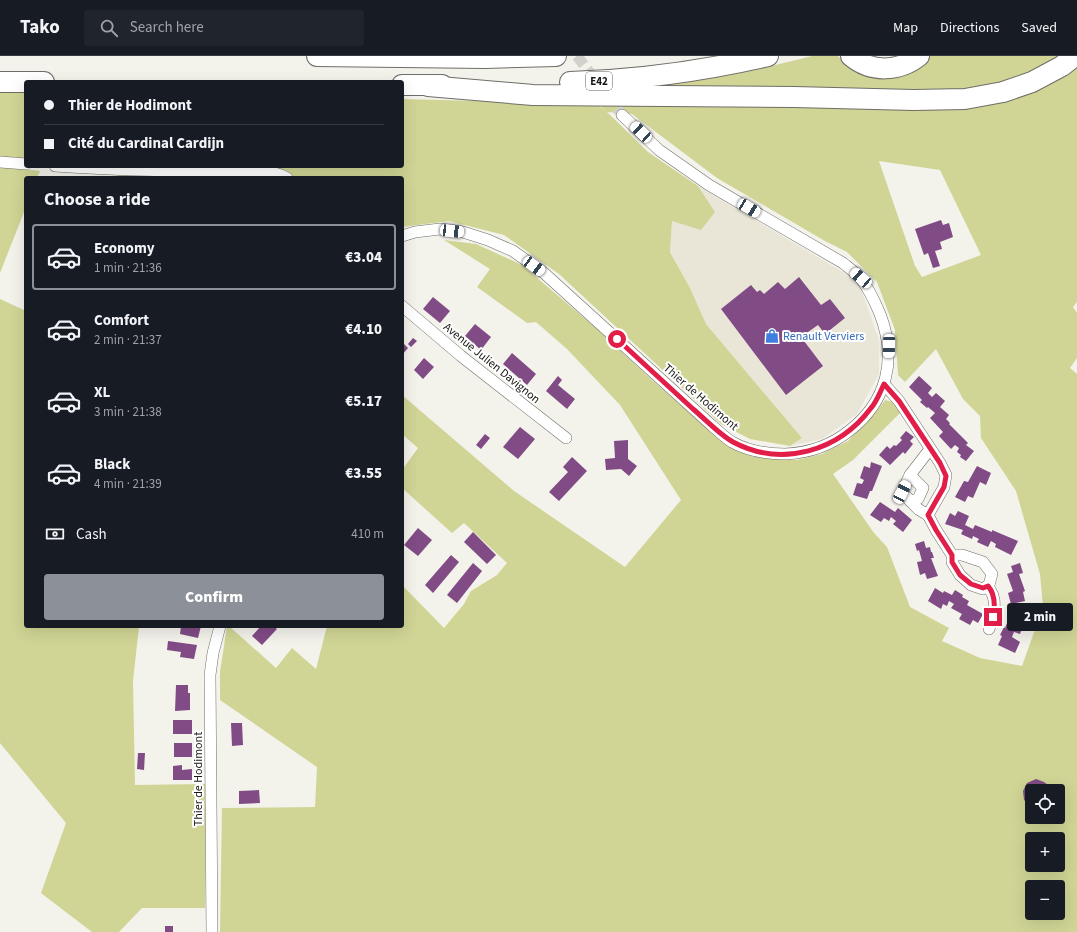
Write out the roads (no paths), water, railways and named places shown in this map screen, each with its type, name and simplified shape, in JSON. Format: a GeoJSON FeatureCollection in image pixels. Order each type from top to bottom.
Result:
{"type":"FeatureCollection","features":[{"type":"Feature","properties":{"kind":"highway"},"geometry":{"type":"LineString","coordinates":[[317,56],[485,58],[556,56]]}},
{"type":"Feature","properties":{"kind":"highway","name":"E42"},"geometry":{"type":"LineString","coordinates":[[404,85],[428,86],[596,81],[655,76],[768,56]]}},
{"type":"Feature","properties":{"kind":"highway"},"geometry":{"type":"LineString","coordinates":[[851,56],[869,66],[891,69],[914,60],[919,56]]}},
{"type":"Feature","properties":{"kind":"highway"},"geometry":{"type":"LineString","coordinates":[[428,86],[533,95],[794,97],[914,100],[965,99],[1003,92],[1032,82],[1062,66],[1075,56]]}},
{"type":"Feature","properties":{"kind":"highway"},"geometry":{"type":"LineString","coordinates":[[0,82],[24,82]]}},
{"type":"Feature","properties":{"kind":"street","name":"Thier de Hodimont"},"geometry":{"type":"LineString","coordinates":[[404,235],[415,232],[440,230],[463,232],[488,240],[514,251],[544,273],[732,442],[761,453],[798,454],[822,447],[839,439],[858,424],[873,407],[884,384],[888,364],[889,346],[885,328],[878,308],[861,278],[843,263],[709,185],[660,150],[622,114]]}},
{"type":"Feature","properties":{"kind":"street"},"geometry":{"type":"LineString","coordinates":[[0,162],[24,164]]}},
{"type":"Feature","properties":{"kind":"street"},"geometry":{"type":"LineString","coordinates":[[82,168],[110,170],[268,171],[284,176]]}},
{"type":"Feature","properties":{"kind":"street","name":"Avenue Julien Davignon"},"geometry":{"type":"LineString","coordinates":[[404,308],[461,356],[566,438]]}},
{"type":"Feature","properties":{"kind":"street"},"geometry":{"type":"LineString","coordinates":[[884,384],[899,401],[940,463],[946,476],[944,487],[928,515]]}},
{"type":"Feature","properties":{"kind":"street"},"geometry":{"type":"LineString","coordinates":[[930,449],[910,475],[902,492],[918,509],[928,515],[952,555],[952,562],[960,575],[971,584],[983,588],[988,586]]}},
{"type":"Feature","properties":{"kind":"street"},"geometry":{"type":"LineString","coordinates":[[910,475],[923,488],[918,499],[910,501]]}},
{"type":"Feature","properties":{"kind":"street"},"geometry":{"type":"LineString","coordinates":[[952,555],[962,555],[983,562],[992,574],[988,586]]}},
{"type":"Feature","properties":{"kind":"street"},"geometry":{"type":"LineString","coordinates":[[988,586],[991,589],[995,607],[989,629]]}},
{"type":"Feature","properties":{"kind":"street","name":"Thier de Hodimont"},"geometry":{"type":"LineString","coordinates":[[212,932],[210,675],[213,653],[219,628]]}},
{"type":"Feature","properties":{"kind":"tunnel"},"geometry":{"type":"LineString","coordinates":[[577,56],[622,115]]}},
{"type":"Feature","properties":{"kind":"place","name":"Renault Verviers"},"geometry":{"type":"Point","coordinates":[772,336]}}]}
